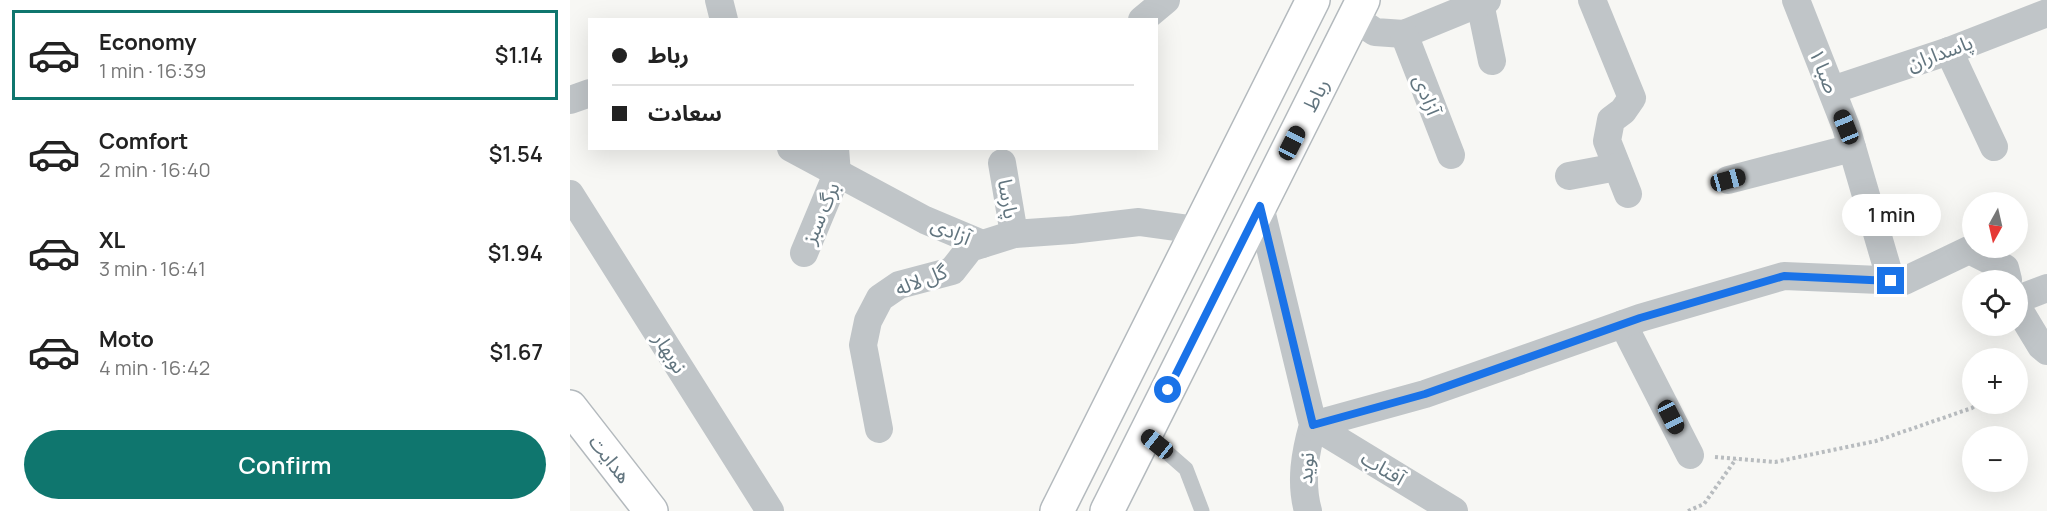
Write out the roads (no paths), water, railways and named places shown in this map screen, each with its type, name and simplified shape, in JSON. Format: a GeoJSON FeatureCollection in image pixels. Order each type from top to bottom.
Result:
{"type":"FeatureCollection","features":[{"type":"Feature","properties":{"kind":"main road"},"geometry":{"type":"LineString","coordinates":[[1057,511],[1313,0]]}},
{"type":"Feature","properties":{"kind":"main road","name":"رباط"},"geometry":{"type":"LineString","coordinates":[[1107,511],[1359,9]]}},
{"type":"Feature","properties":{"kind":"main road","name":"هدایت"},"geometry":{"type":"LineString","coordinates":[[570,407],[651,511]]}},
{"type":"Feature","properties":{"kind":"street"},"geometry":{"type":"LineString","coordinates":[[719,0],[724,18]]}},
{"type":"Feature","properties":{"kind":"street"},"geometry":{"type":"LineString","coordinates":[[1144,18],[1166,0]]}},
{"type":"Feature","properties":{"kind":"street"},"geometry":{"type":"LineString","coordinates":[[1592,0],[1632,98],[1623,111],[1611,120],[1607,141],[1628,194]]}},
{"type":"Feature","properties":{"kind":"street","name":"صبا ۱"},"geometry":{"type":"LineString","coordinates":[[1796,0],[1832,90],[1852,148],[1891,281]]}},
{"type":"Feature","properties":{"kind":"street"},"geometry":{"type":"LineString","coordinates":[[1359,9],[1375,32],[1404,34],[1483,2],[1492,61]]}},
{"type":"Feature","properties":{"kind":"street","name":"پاسداران"},"geometry":{"type":"LineString","coordinates":[[1832,90],[1949,51],[2047,13]]}},
{"type":"Feature","properties":{"kind":"street","name":"آزادی"},"geometry":{"type":"LineString","coordinates":[[1404,34],[1451,155]]}},
{"type":"Feature","properties":{"kind":"street"},"geometry":{"type":"LineString","coordinates":[[1949,51],[1994,147]]}},
{"type":"Feature","properties":{"kind":"street"},"geometry":{"type":"LineString","coordinates":[[570,100],[588,94]]}},
{"type":"Feature","properties":{"kind":"street"},"geometry":{"type":"LineString","coordinates":[[1728,180],[1852,148]]}},
{"type":"Feature","properties":{"kind":"street","name":"آزادی"},"geometry":{"type":"LineString","coordinates":[[798,150],[836,161],[925,220],[982,243],[1014,234],[1139,222],[1197,230]]}},
{"type":"Feature","properties":{"kind":"street","name":"برگ سبز"},"geometry":{"type":"LineString","coordinates":[[804,253],[836,161]]}},
{"type":"Feature","properties":{"kind":"street","name":"پارسا"},"geometry":{"type":"LineString","coordinates":[[1002,163],[1014,234]]}},
{"type":"Feature","properties":{"kind":"street"},"geometry":{"type":"LineString","coordinates":[[1569,176],[1617,167]]}},
{"type":"Feature","properties":{"kind":"street","name":"نوبهار"},"geometry":{"type":"LineString","coordinates":[[570,194],[770,511]]}},
{"type":"Feature","properties":{"kind":"street"},"geometry":{"type":"LineString","coordinates":[[1260,206],[1313,425],[1425,394],[1623,324],[1784,276],[1905,282],[1969,250],[2006,270]]}},
{"type":"Feature","properties":{"kind":"street","name":"گل لاله"},"geometry":{"type":"LineString","coordinates":[[879,429],[863,345],[868,321],[880,298],[899,285],[952,270],[970,248],[982,243]]}},
{"type":"Feature","properties":{"kind":"street"},"geometry":{"type":"LineString","coordinates":[[2028,295],[2047,288]]}},
{"type":"Feature","properties":{"kind":"street"},"geometry":{"type":"LineString","coordinates":[[1623,324],[1690,455]]}},
{"type":"Feature","properties":{"kind":"street"},"geometry":{"type":"LineString","coordinates":[[2028,324],[2044,349]]}},
{"type":"Feature","properties":{"kind":"street","name":"نوید"},"geometry":{"type":"LineString","coordinates":[[1308,511],[1305,499],[1305,456],[1313,425]]}},
{"type":"Feature","properties":{"kind":"street","name":"آفتاب"},"geometry":{"type":"LineString","coordinates":[[1313,425],[1454,511]]}},
{"type":"Feature","properties":{"kind":"lane"},"geometry":{"type":"LineString","coordinates":[[1146,434],[1186,469],[1202,511]]}}]}
